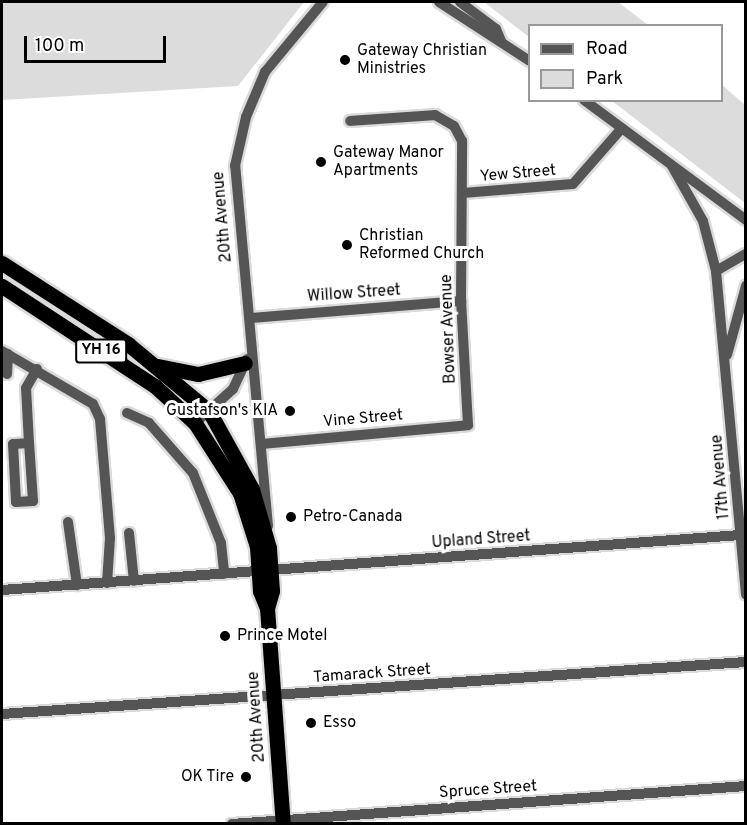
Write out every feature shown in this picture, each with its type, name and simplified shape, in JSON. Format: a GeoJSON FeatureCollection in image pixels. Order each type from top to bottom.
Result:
{"type":"FeatureCollection","features":[{"type":"Feature","properties":{"kind":"highway","name":"YH 16"},"geometry":{"type":"LineString","coordinates":[[2,263],[157,366],[209,411],[252,489],[269,548]]}},
{"type":"Feature","properties":{"kind":"highway","name":"YH 16"},"geometry":{"type":"LineString","coordinates":[[2,286],[155,386],[195,423],[240,493],[264,572]]}},
{"type":"Feature","properties":{"kind":"highway"},"geometry":{"type":"LineString","coordinates":[[157,366],[198,375],[245,363]]}},
{"type":"Feature","properties":{"kind":"highway","name":"20th Avenue"},"geometry":{"type":"LineString","coordinates":[[269,548],[264,572],[283,822]]}},
{"type":"Feature","properties":{"kind":"street","name":"20th Avenue"},"geometry":{"type":"LineString","coordinates":[[269,548],[235,166],[244,127],[265,72],[323,2]]}},
{"type":"Feature","properties":{"kind":"street"},"geometry":{"type":"LineString","coordinates":[[439,2],[487,38],[501,41],[528,60]]}},
{"type":"Feature","properties":{"kind":"street"},"geometry":{"type":"LineString","coordinates":[[460,2],[496,29],[501,41]]}},
{"type":"Feature","properties":{"kind":"street"},"geometry":{"type":"LineString","coordinates":[[587,102],[746,220]]}},
{"type":"Feature","properties":{"kind":"street","name":"Bowser Avenue"},"geometry":{"type":"LineString","coordinates":[[350,121],[435,115],[454,126],[462,141],[461,302],[468,425]]}},
{"type":"Feature","properties":{"kind":"street","name":"Yew Street"},"geometry":{"type":"LineString","coordinates":[[463,194],[573,184],[622,128]]}},
{"type":"Feature","properties":{"kind":"street","name":"17th Avenue"},"geometry":{"type":"LineString","coordinates":[[672,166],[703,221],[716,271],[727,358],[746,595]]}},
{"type":"Feature","properties":{"kind":"street"},"geometry":{"type":"LineString","coordinates":[[716,271],[746,254]]}},
{"type":"Feature","properties":{"kind":"street","name":"17th Avenue"},"geometry":{"type":"LineString","coordinates":[[727,358],[746,286]]}},
{"type":"Feature","properties":{"kind":"street","name":"Willow Street"},"geometry":{"type":"LineString","coordinates":[[250,318],[461,302]]}},
{"type":"Feature","properties":{"kind":"street","name":"20th Avenue"},"geometry":{"type":"LineString","coordinates":[[195,423],[233,388],[252,347]]}},
{"type":"Feature","properties":{"kind":"street"},"geometry":{"type":"LineString","coordinates":[[5,353],[37,369],[93,404],[100,418],[109,527],[107,583]]}},
{"type":"Feature","properties":{"kind":"street"},"geometry":{"type":"LineString","coordinates":[[5,353],[7,374]]}},
{"type":"Feature","properties":{"kind":"street"},"geometry":{"type":"LineString","coordinates":[[29,443],[13,444],[16,502],[33,501],[26,388],[37,369]]}},
{"type":"Feature","properties":{"kind":"street"},"geometry":{"type":"LineString","coordinates":[[127,413],[149,423],[193,473],[219,534],[224,574]]}},
{"type":"Feature","properties":{"kind":"street","name":"Vine Street"},"geometry":{"type":"LineString","coordinates":[[261,444],[468,425]]}},
{"type":"Feature","properties":{"kind":"street"},"geometry":{"type":"LineString","coordinates":[[68,522],[77,585]]}},
{"type":"Feature","properties":{"kind":"street"},"geometry":{"type":"LineString","coordinates":[[129,533],[134,581]]}},
{"type":"Feature","properties":{"kind":"street","name":"Upland Street"},"geometry":{"type":"LineString","coordinates":[[2,590],[741,535]]}},
{"type":"Feature","properties":{"kind":"street","name":"Tamarack Street"},"geometry":{"type":"LineString","coordinates":[[2,714],[273,697],[746,662]]}},
{"type":"Feature","properties":{"kind":"street","name":"Spruce Street"},"geometry":{"type":"LineString","coordinates":[[232,824],[746,786]]}},
{"type":"Feature","properties":{"kind":"green space"},"geometry":{"type":"Polygon","coordinates":[[[2,2],[304,2],[238,86],[2,100],[2,2]]]}},
{"type":"Feature","properties":{"kind":"green space"},"geometry":{"type":"Polygon","coordinates":[[[484,2],[618,2],[647,24],[528,24],[528,36],[484,2]]]}},
{"type":"Feature","properties":{"kind":"green space"},"geometry":{"type":"Polygon","coordinates":[[[723,86],[745,105],[745,203],[613,102],[723,102],[723,86]]]}},
{"type":"Feature","properties":{"kind":"place","name":"Gateway Christian Ministries"},"geometry":{"type":"Point","coordinates":[345,60]}},
{"type":"Feature","properties":{"kind":"place","name":"Gateway Manor Apartments"},"geometry":{"type":"Point","coordinates":[321,162]}},
{"type":"Feature","properties":{"kind":"place","name":"Christian Reformed Church"},"geometry":{"type":"Point","coordinates":[347,245]}},
{"type":"Feature","properties":{"kind":"place","name":"Gustafson's KIA"},"geometry":{"type":"Point","coordinates":[290,411]}},
{"type":"Feature","properties":{"kind":"place","name":"Petro-Canada"},"geometry":{"type":"Point","coordinates":[291,517]}},
{"type":"Feature","properties":{"kind":"place","name":"Prince Motel"},"geometry":{"type":"Point","coordinates":[225,636]}},
{"type":"Feature","properties":{"kind":"place","name":"Esso"},"geometry":{"type":"Point","coordinates":[311,723]}},
{"type":"Feature","properties":{"kind":"place","name":"OK Tire"},"geometry":{"type":"Point","coordinates":[246,777]}}]}
